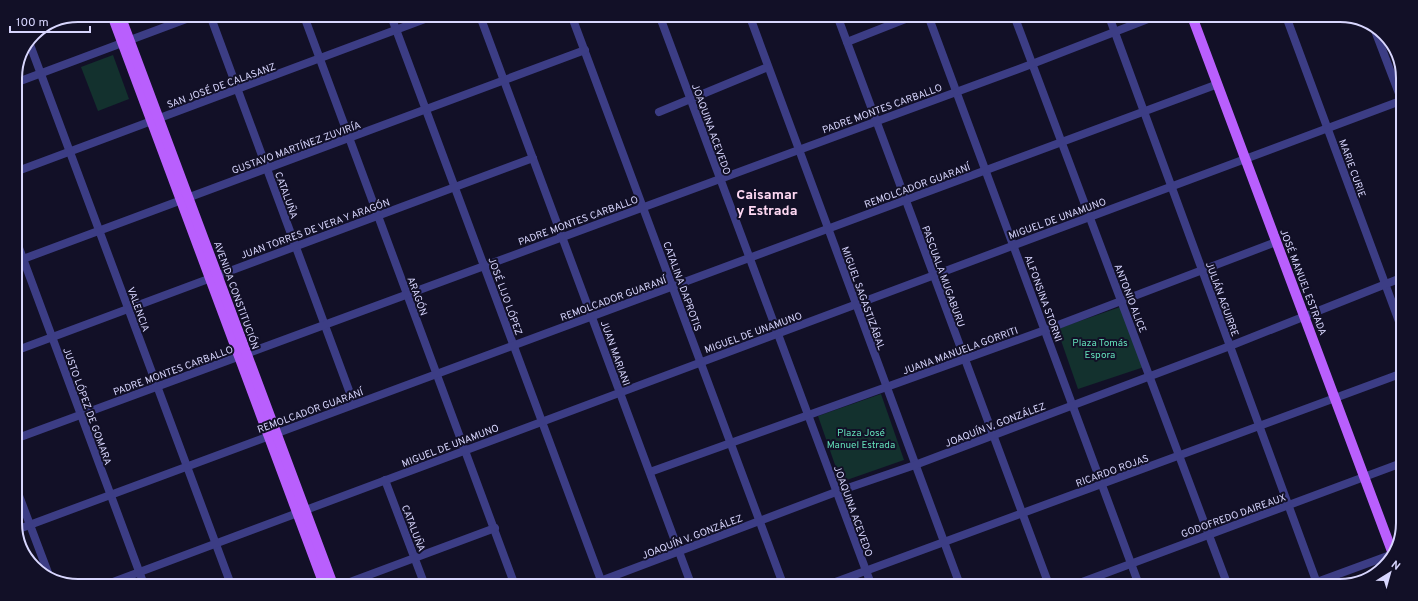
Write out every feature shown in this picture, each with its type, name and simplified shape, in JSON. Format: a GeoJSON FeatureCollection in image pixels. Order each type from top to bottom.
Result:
{"type":"FeatureCollection","features":[{"type":"Feature","properties":{"kind":"main road","name":"AVENIDA CONSTITUCIÓN"},"geometry":{"type":"LineString","coordinates":[[116,22],[126,42],[301,511],[331,579]]}},
{"type":"Feature","properties":{"kind":"main road","name":"AVENIDA CONSTITUCIÓN"},"geometry":{"type":"LineString","coordinates":[[122,22],[126,42]]}},
{"type":"Feature","properties":{"kind":"main road","name":"JOSÉ MANUEL ESTRADA"},"geometry":{"type":"LineString","coordinates":[[1194,22],[1391,548]]}},
{"type":"Feature","properties":{"kind":"main road","name":"AVENIDA CONSTITUCIÓN"},"geometry":{"type":"LineString","coordinates":[[301,511],[322,579]]}},
{"type":"Feature","properties":{"kind":"street"},"geometry":{"type":"LineString","coordinates":[[22,81],[179,22]]}},
{"type":"Feature","properties":{"kind":"street","name":"CATALUÑA"},"geometry":{"type":"LineString","coordinates":[[212,22],[354,404]]}},
{"type":"Feature","properties":{"kind":"street","name":"ARAGÓN"},"geometry":{"type":"LineString","coordinates":[[306,22],[513,579]]}},
{"type":"Feature","properties":{"kind":"street","name":"JOSÉ LIJO LÓPEZ"},"geometry":{"type":"LineString","coordinates":[[393,22],[514,345],[599,579]]}},
{"type":"Feature","properties":{"kind":"street","name":"SAN JOSÉ DE CALASANZ"},"geometry":{"type":"LineString","coordinates":[[22,169],[417,22]]}},
{"type":"Feature","properties":{"kind":"street","name":"JUAN MARIANI"},"geometry":{"type":"LineString","coordinates":[[482,22],[689,579]]}},
{"type":"Feature","properties":{"kind":"street","name":"CATALINA DAPROTIS"},"geometry":{"type":"LineString","coordinates":[[574,22],[780,579]]}},
{"type":"Feature","properties":{"kind":"street","name":"JOAQUINA ACEVEDO"},"geometry":{"type":"LineString","coordinates":[[662,22],[869,579]]}},
{"type":"Feature","properties":{"kind":"street","name":"MIGUEL SAGASTIZÁBAL"},"geometry":{"type":"LineString","coordinates":[[752,22],[958,579]]}},
{"type":"Feature","properties":{"kind":"street","name":"PASCUALA MUGABURU"},"geometry":{"type":"LineString","coordinates":[[840,22],[1047,579]]}},
{"type":"Feature","properties":{"kind":"street"},"geometry":{"type":"LineString","coordinates":[[847,42],[898,22]]}},
{"type":"Feature","properties":{"kind":"street","name":"ALFONSINA STORNI"},"geometry":{"type":"LineString","coordinates":[[931,22],[1137,579]]}},
{"type":"Feature","properties":{"kind":"street","name":"ANTONIO ALICE"},"geometry":{"type":"LineString","coordinates":[[1016,22],[1225,579]]}},
{"type":"Feature","properties":{"kind":"street","name":"JULIÁN AGUIRRE"},"geometry":{"type":"LineString","coordinates":[[1111,22],[1316,579]]}},
{"type":"Feature","properties":{"kind":"street","name":"PADRE MONTES CARBALLO"},"geometry":{"type":"LineString","coordinates":[[22,436],[1032,64],[1140,22]]}},
{"type":"Feature","properties":{"kind":"street","name":"MARIE CURIE"},"geometry":{"type":"LineString","coordinates":[[1288,22],[1396,313]]}},
{"type":"Feature","properties":{"kind":"street"},"geometry":{"type":"LineString","coordinates":[[1377,36],[1396,85]]}},
{"type":"Feature","properties":{"kind":"street","name":"VALENCIA"},"geometry":{"type":"LineString","coordinates":[[32,47],[229,579]]}},
{"type":"Feature","properties":{"kind":"street","name":"GUSTAVO MARTÍNEZ ZUVIRÍA"},"geometry":{"type":"LineString","coordinates":[[22,259],[584,50]]}},
{"type":"Feature","properties":{"kind":"street"},"geometry":{"type":"LineString","coordinates":[[659,112],[768,68]]}},
{"type":"Feature","properties":{"kind":"street","name":"REMOLCADOR GUARANÍ"},"geometry":{"type":"LineString","coordinates":[[22,528],[1218,84]]}},
{"type":"Feature","properties":{"kind":"street","name":"MIGUEL DE UNAMUNO"},"geometry":{"type":"LineString","coordinates":[[121,579],[933,274],[1396,103]]}},
{"type":"Feature","properties":{"kind":"street","name":"JUAN TORRES DE VERA Y ARAGÓN"},"geometry":{"type":"LineString","coordinates":[[22,348],[533,158]]}},
{"type":"Feature","properties":{"kind":"street","name":"JUANA MANUELA GORRITI"},"geometry":{"type":"LineString","coordinates":[[650,472],[1045,330],[1276,242]]}},
{"type":"Feature","properties":{"kind":"street","name":"JUSTO LÓPEZ DE GOMARA"},"geometry":{"type":"LineString","coordinates":[[22,267],[52,337],[142,579]]}},
{"type":"Feature","properties":{"kind":"street","name":"JOAQUÍN V. GONZÁLEZ"},"geometry":{"type":"LineString","coordinates":[[610,579],[679,551],[836,492],[915,465],[1150,377],[1396,280]]}},
{"type":"Feature","properties":{"kind":"street","name":"RICARDO ROJAS"},"geometry":{"type":"LineString","coordinates":[[844,579],[1396,375]]}},
{"type":"Feature","properties":{"kind":"street","name":"GODOFREDO DAIREAUX"},"geometry":{"type":"LineString","coordinates":[[1090,579],[1396,465]]}},
{"type":"Feature","properties":{"kind":"street","name":"CATALUÑA"},"geometry":{"type":"LineString","coordinates":[[385,480],[423,579]]}},
{"type":"Feature","properties":{"kind":"street"},"geometry":{"type":"LineString","coordinates":[[22,504],[47,569]]}},
{"type":"Feature","properties":{"kind":"street"},"geometry":{"type":"LineString","coordinates":[[358,579],[494,528]]}},
{"type":"Feature","properties":{"kind":"street"},"geometry":{"type":"LineString","coordinates":[[1330,579],[1370,563]]}},
{"type":"Feature","properties":{"kind":"green space"},"geometry":{"type":"Polygon","coordinates":[[[113,55],[129,99],[98,111],[81,67],[113,55]]]}},
{"type":"Feature","properties":{"kind":"green space","name":"Plaza Tomás Espora"},"geometry":{"type":"Polygon","coordinates":[[[1123,306],[1144,367],[1078,389],[1057,329],[1123,306]]]}},
{"type":"Feature","properties":{"kind":"green space","name":"Plaza José Manuel Estrada"},"geometry":{"type":"Polygon","coordinates":[[[881,394],[904,460],[841,482],[818,416],[881,394]]]}},
{"type":"Feature","properties":{"kind":"district","name":"Caisamar y Estrada"},"geometry":{"type":"Point","coordinates":[767,202]}}]}
